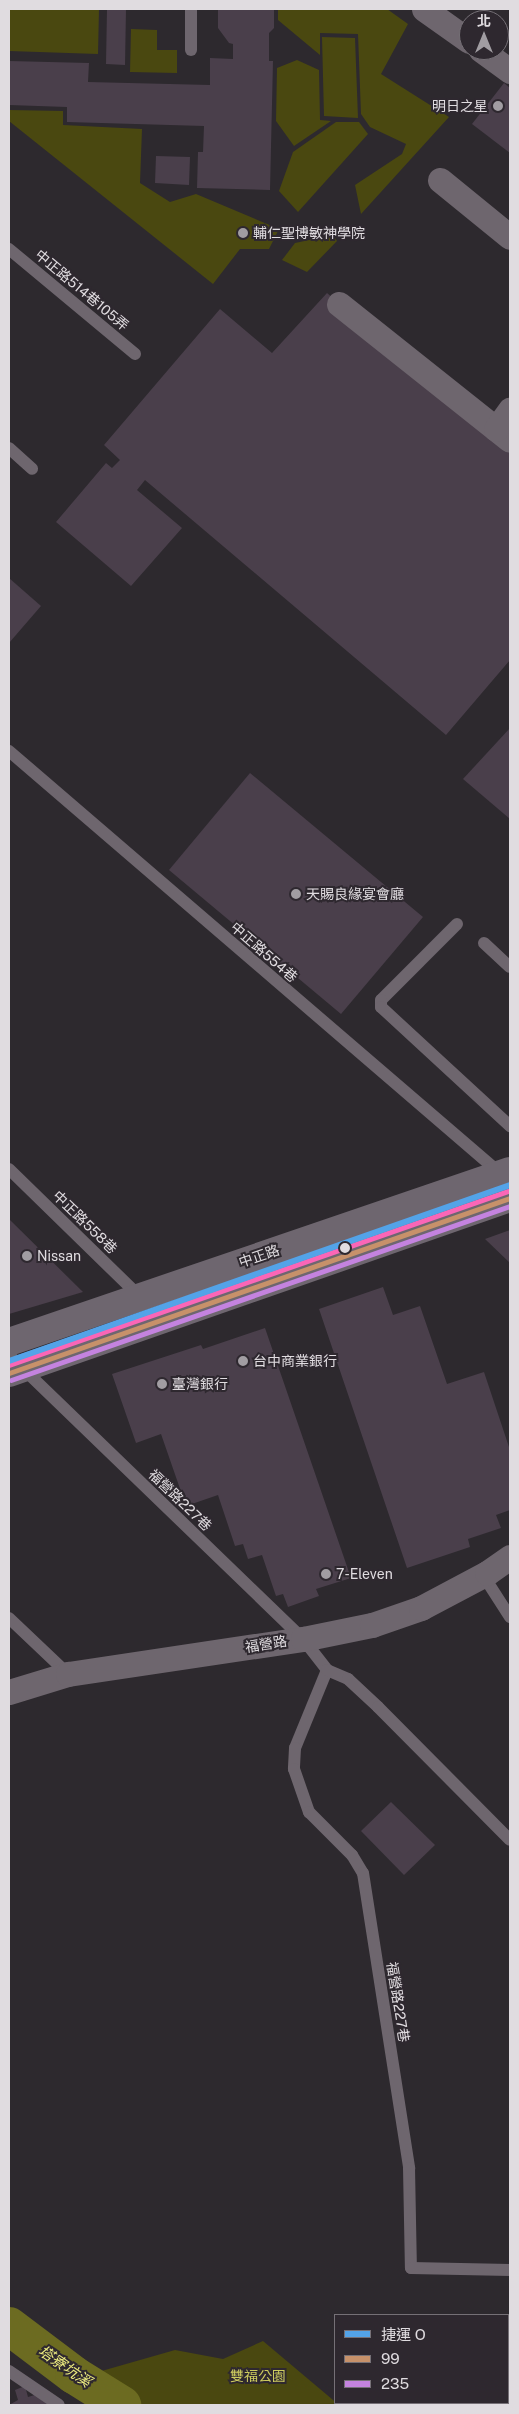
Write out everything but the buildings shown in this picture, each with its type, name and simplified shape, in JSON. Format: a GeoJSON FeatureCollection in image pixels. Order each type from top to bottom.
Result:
{"type":"FeatureCollection","features":[{"type":"Feature","properties":{"kind":"main road","name":"中正路"},"geometry":{"type":"LineString","coordinates":[[9,1342],[140,1297],[507,1181]]}},
{"type":"Feature","properties":{"kind":"main road","name":"中正路"},"geometry":{"type":"LineString","coordinates":[[13,1365],[507,1181]]}},
{"type":"Feature","properties":{"kind":"street"},"geometry":{"type":"LineString","coordinates":[[424,9],[459,34]]}},
{"type":"Feature","properties":{"kind":"street"},"geometry":{"type":"LineString","coordinates":[[495,60],[510,71]]}},
{"type":"Feature","properties":{"kind":"street"},"geometry":{"type":"LineString","coordinates":[[440,180],[510,237]]}},
{"type":"Feature","properties":{"kind":"street"},"geometry":{"type":"LineString","coordinates":[[339,304],[505,426]]}},
{"type":"Feature","properties":{"kind":"street","name":"福營路"},"geometry":{"type":"LineString","coordinates":[[9,1692],[68,1674],[303,1639],[395,1619],[421,1608],[483,1575],[510,1557]]}},
{"type":"Feature","properties":{"kind":"lane"},"geometry":{"type":"LineString","coordinates":[[190,50],[191,9]]}},
{"type":"Feature","properties":{"kind":"lane","name":"中正路514巷105弄"},"geometry":{"type":"LineString","coordinates":[[9,249],[135,354]]}},
{"type":"Feature","properties":{"kind":"lane"},"geometry":{"type":"LineString","coordinates":[[9,448],[32,469]]}},
{"type":"Feature","properties":{"kind":"lane","name":"中正路554巷"},"geometry":{"type":"LineString","coordinates":[[9,752],[507,1181]]}},
{"type":"Feature","properties":{"kind":"lane"},"geometry":{"type":"LineString","coordinates":[[457,924],[381,1000],[381,1006],[510,1126]]}},
{"type":"Feature","properties":{"kind":"lane"},"geometry":{"type":"LineString","coordinates":[[484,943],[510,967]]}},
{"type":"Feature","properties":{"kind":"lane","name":"中正路558巷"},"geometry":{"type":"LineString","coordinates":[[9,1168],[140,1297]]}},
{"type":"Feature","properties":{"kind":"lane","name":"福營路227巷"},"geometry":{"type":"LineString","coordinates":[[13,1365],[303,1639],[327,1670],[348,1679],[378,1706],[510,1840]]}},
{"type":"Feature","properties":{"kind":"lane"},"geometry":{"type":"LineString","coordinates":[[483,1575],[510,1618]]}},
{"type":"Feature","properties":{"kind":"lane"},"geometry":{"type":"LineString","coordinates":[[9,1618],[68,1674]]}},
{"type":"Feature","properties":{"kind":"lane","name":"福營路227巷"},"geometry":{"type":"LineString","coordinates":[[327,1670],[295,1748],[294,1769],[309,1812],[352,1855],[362,1874],[409,2168],[411,2268],[510,2270]]}},
{"type":"Feature","properties":{"kind":"lane"},"geometry":{"type":"LineString","coordinates":[[9,2371],[59,2405]]}},
{"type":"Feature","properties":{"kind":"lane"},"geometry":{"type":"LineString","coordinates":[[9,2384],[22,2380]]}},
{"type":"Feature","properties":{"kind":"green space"},"geometry":{"type":"Polygon","coordinates":[[[9,9],[99,9],[98,54],[9,51],[9,9]]]}},
{"type":"Feature","properties":{"kind":"green space"},"geometry":{"type":"Polygon","coordinates":[[[278,9],[387,9],[408,24],[381,74],[449,117],[361,214],[355,185],[402,154],[406,144],[370,127],[361,114],[358,34],[320,33],[320,55],[278,20],[278,9]]]}},
{"type":"Feature","properties":{"kind":"green space"},"geometry":{"type":"Polygon","coordinates":[[[131,29],[157,30],[157,50],[177,50],[177,73],[130,72],[131,29]]]}},
{"type":"Feature","properties":{"kind":"green space"},"geometry":{"type":"Polygon","coordinates":[[[322,37],[355,38],[358,118],[324,116],[322,37]]]}},
{"type":"Feature","properties":{"kind":"green space"},"geometry":{"type":"Polygon","coordinates":[[[297,60],[319,70],[320,120],[331,121],[294,146],[276,121],[277,68],[297,60]]]}},
{"type":"Feature","properties":{"kind":"green space"},"geometry":{"type":"Polygon","coordinates":[[[9,110],[63,111],[63,125],[142,129],[140,183],[170,202],[196,194],[279,229],[269,249],[240,249],[213,284],[9,121],[9,110]]]}},
{"type":"Feature","properties":{"kind":"green space"},"geometry":{"type":"Polygon","coordinates":[[[336,122],[359,122],[368,134],[298,212],[279,191],[293,152],[336,122]]]}},
{"type":"Feature","properties":{"kind":"green space"},"geometry":{"type":"Polygon","coordinates":[[[333,235],[337,241],[307,272],[282,260],[295,243],[333,235]]]}},
{"type":"Feature","properties":{"kind":"green space","name":"雙福公園"},"geometry":{"type":"Polygon","coordinates":[[[263,2341],[334,2401],[334,2404],[339,2405],[131,2405],[84,2376],[175,2350],[223,2359],[263,2341]]]}},
{"type":"Feature","properties":{"kind":"waterway","name":"塔寮坑溪"},"geometry":{"type":"LineString","coordinates":[[9,2326],[74,2375],[122,2405]]}},
{"type":"Feature","properties":{"kind":"metro line","name":"O"},"geometry":{"type":"LineString","coordinates":[[9,1361],[510,1185]]}},
{"type":"Feature","properties":{"kind":"transit line"},"geometry":{"type":"LineString","coordinates":[[9,1365],[508,1191]]}},
{"type":"Feature","properties":{"kind":"transit line","name":"99"},"geometry":{"type":"LineString","coordinates":[[9,1373],[510,1198]]}},
{"type":"Feature","properties":{"kind":"transit line","name":"235"},"geometry":{"type":"LineString","coordinates":[[11,1380],[510,1206]]}},
{"type":"Feature","properties":{"kind":"place","name":"明日之星"},"geometry":{"type":"Point","coordinates":[498,106]}},
{"type":"Feature","properties":{"kind":"place","name":"輔仁聖博敏神學院"},"geometry":{"type":"Point","coordinates":[243,233]}},
{"type":"Feature","properties":{"kind":"place","name":"天賜良緣宴會廳"},"geometry":{"type":"Point","coordinates":[296,894]}},
{"type":"Feature","properties":{"kind":"place","name":"Nissan"},"geometry":{"type":"Point","coordinates":[27,1256]}},
{"type":"Feature","properties":{"kind":"place","name":"台中商業銀行"},"geometry":{"type":"Point","coordinates":[243,1361]}},
{"type":"Feature","properties":{"kind":"place","name":"臺灣銀行"},"geometry":{"type":"Point","coordinates":[162,1384]}},
{"type":"Feature","properties":{"kind":"place","name":"7-Eleven"},"geometry":{"type":"Point","coordinates":[326,1574]}}]}
